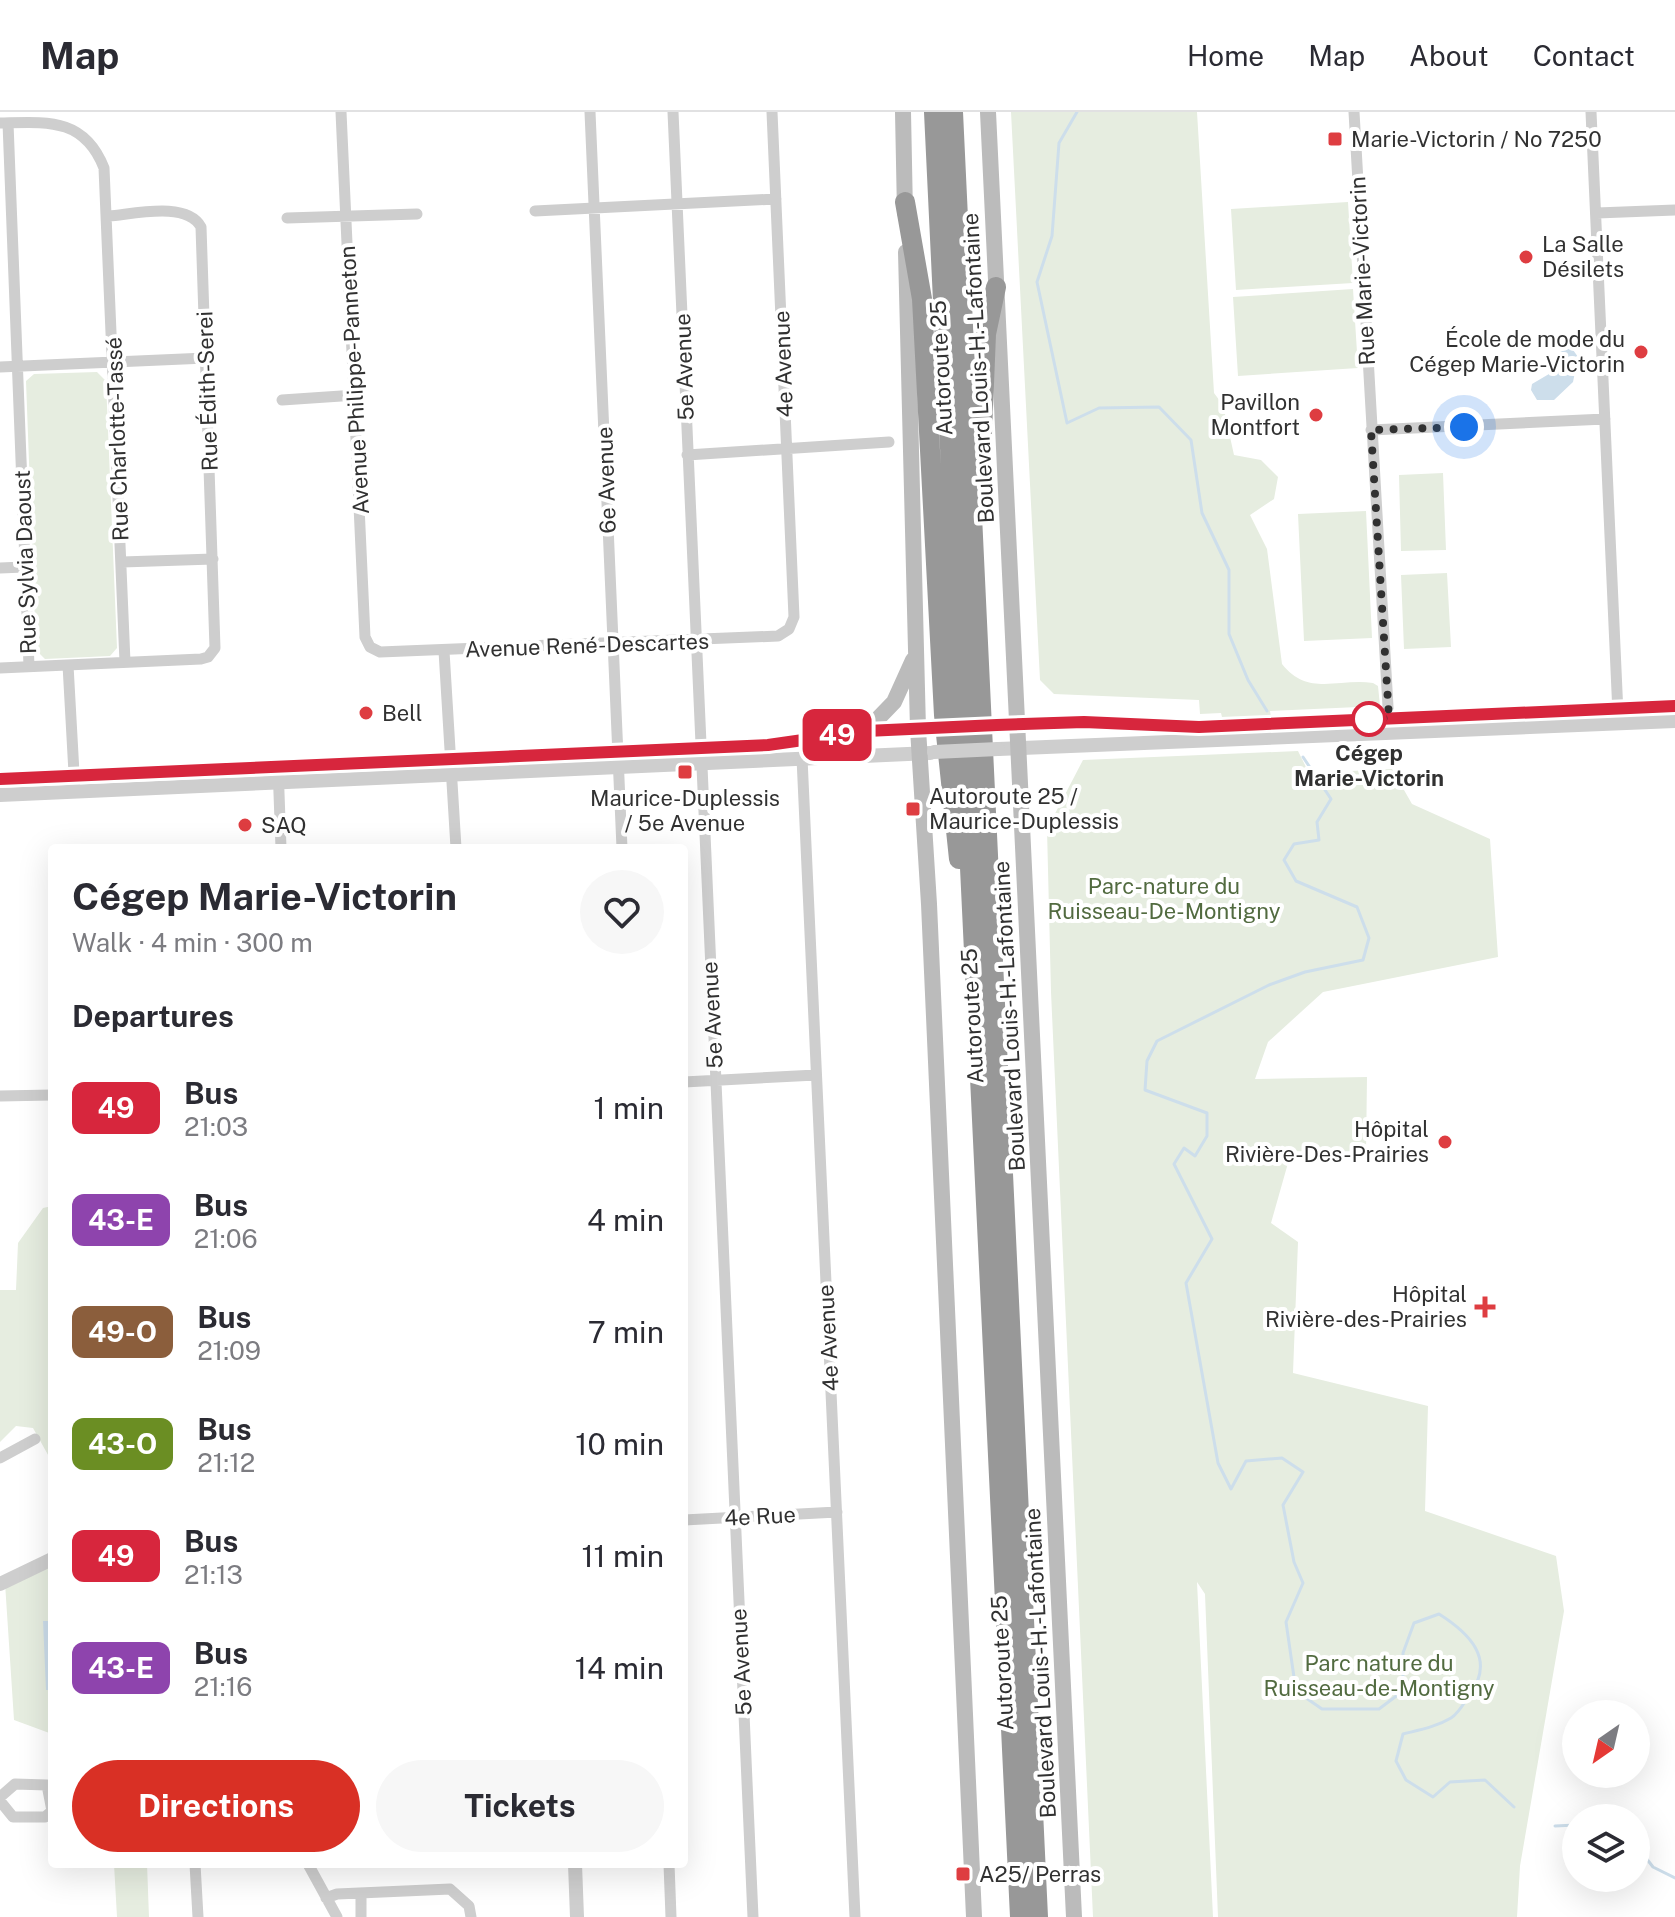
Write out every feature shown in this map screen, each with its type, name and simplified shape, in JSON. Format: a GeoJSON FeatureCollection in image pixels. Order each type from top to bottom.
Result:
{"type":"FeatureCollection","features":[{"type":"Feature","properties":{"kind":"highway","name":"Autoroute 25"},"geometry":{"type":"LineString","coordinates":[[934,112],[1020,1917]]}},
{"type":"Feature","properties":{"kind":"highway","name":"Autoroute 25"},"geometry":{"type":"LineString","coordinates":[[953,112],[1038,1917]]}},
{"type":"Feature","properties":{"kind":"highway"},"geometry":{"type":"LineString","coordinates":[[905,202],[922,299],[948,773],[973,940]]}},
{"type":"Feature","properties":{"kind":"highway"},"geometry":{"type":"LineString","coordinates":[[974,557],[986,334],[996,287]]}},
{"type":"Feature","properties":{"kind":"main road"},"geometry":{"type":"LineString","coordinates":[[903,112],[916,655],[925,729],[930,919],[974,1917]]}},
{"type":"Feature","properties":{"kind":"main road","name":"Boulevard Louis-H.-Lafontaine"},"geometry":{"type":"LineString","coordinates":[[988,112],[1074,1917]]}},
{"type":"Feature","properties":{"kind":"main road"},"geometry":{"type":"LineString","coordinates":[[866,731],[894,702],[916,655]]}},
{"type":"Feature","properties":{"kind":"street","name":"Avenue Philippe-Panneton"},"geometry":{"type":"LineString","coordinates":[[341,112],[365,637],[370,647]]}},
{"type":"Feature","properties":{"kind":"street","name":"6e Avenue"},"geometry":{"type":"LineString","coordinates":[[590,112],[622,844]]}},
{"type":"Feature","properties":{"kind":"street","name":"5e Avenue"},"geometry":{"type":"LineString","coordinates":[[673,112],[753,1917]]}},
{"type":"Feature","properties":{"kind":"street","name":"4e Avenue"},"geometry":{"type":"LineString","coordinates":[[772,112],[794,617]]}},
{"type":"Feature","properties":{"kind":"street","name":"Rue Marie-Victorin"},"geometry":{"type":"LineString","coordinates":[[1354,112],[1389,725]]}},
{"type":"Feature","properties":{"kind":"street"},"geometry":{"type":"LineString","coordinates":[[1591,112],[1618,716]]}},
{"type":"Feature","properties":{"kind":"street","name":"Rue Charlotte-Tassé"},"geometry":{"type":"LineString","coordinates":[[4,123],[56,122],[76,132],[102,162],[109,216],[125,662]]}},
{"type":"Feature","properties":{"kind":"street","name":"Rue Sylvia Daoust"},"geometry":{"type":"LineString","coordinates":[[4,123],[29,666]]}},
{"type":"Feature","properties":{"kind":"street"},"geometry":{"type":"LineString","coordinates":[[535,211],[776,199]]}},
{"type":"Feature","properties":{"kind":"street"},"geometry":{"type":"LineString","coordinates":[[1597,213],[1675,210]]}},
{"type":"Feature","properties":{"kind":"street","name":"Rue Édith-Serei"},"geometry":{"type":"LineString","coordinates":[[109,216],[181,212],[199,221],[206,358],[216,642],[212,653],[201,659],[125,662]]}},
{"type":"Feature","properties":{"kind":"street"},"geometry":{"type":"LineString","coordinates":[[287,218],[417,214]]}},
{"type":"Feature","properties":{"kind":"street"},"geometry":{"type":"LineString","coordinates":[[0,367],[206,358]]}},
{"type":"Feature","properties":{"kind":"street"},"geometry":{"type":"LineString","coordinates":[[282,400],[356,395]]}},
{"type":"Feature","properties":{"kind":"street"},"geometry":{"type":"LineString","coordinates":[[1371,430],[1605,419]]}},
{"type":"Feature","properties":{"kind":"street"},"geometry":{"type":"LineString","coordinates":[[687,455],[889,442]]}},
{"type":"Feature","properties":{"kind":"street"},"geometry":{"type":"LineString","coordinates":[[122,562],[213,559]]}},
{"type":"Feature","properties":{"kind":"street"},"geometry":{"type":"LineString","coordinates":[[0,568],[24,567]]}},
{"type":"Feature","properties":{"kind":"street","name":"Avenue René-Descartes"},"geometry":{"type":"LineString","coordinates":[[370,647],[380,652],[444,651],[778,636],[789,629],[794,617]]}},
{"type":"Feature","properties":{"kind":"street"},"geometry":{"type":"LineString","coordinates":[[444,651],[456,844]]}},
{"type":"Feature","properties":{"kind":"street"},"geometry":{"type":"LineString","coordinates":[[0,668],[125,662]]}},
{"type":"Feature","properties":{"kind":"street"},"geometry":{"type":"LineString","coordinates":[[68,665],[74,783]]}},
{"type":"Feature","properties":{"kind":"street"},"geometry":{"type":"LineString","coordinates":[[1618,716],[1675,706]]}},
{"type":"Feature","properties":{"kind":"street"},"geometry":{"type":"LineString","coordinates":[[619,759],[700,764],[1019,749],[1389,725],[1618,716],[1675,721]]}},
{"type":"Feature","properties":{"kind":"street"},"geometry":{"type":"LineString","coordinates":[[0,779],[74,783],[619,759],[699,748],[768,745],[866,731],[997,725],[1084,722],[1199,727],[1389,725]]}},
{"type":"Feature","properties":{"kind":"street","name":"4e Avenue"},"geometry":{"type":"LineString","coordinates":[[802,758],[855,1917]]}},
{"type":"Feature","properties":{"kind":"street"},"geometry":{"type":"LineString","coordinates":[[278,774],[281,844]]}},
{"type":"Feature","properties":{"kind":"street"},"geometry":{"type":"LineString","coordinates":[[0,795],[74,783]]}},
{"type":"Feature","properties":{"kind":"street"},"geometry":{"type":"LineString","coordinates":[[688,1082],[816,1075]]}},
{"type":"Feature","properties":{"kind":"street"},"geometry":{"type":"LineString","coordinates":[[0,1096],[48,1095]]}},
{"type":"Feature","properties":{"kind":"street"},"geometry":{"type":"LineString","coordinates":[[0,1458],[35,1439]]}},
{"type":"Feature","properties":{"kind":"street","name":"4e Rue"},"geometry":{"type":"LineString","coordinates":[[688,1520],[837,1512]]}},
{"type":"Feature","properties":{"kind":"street"},"geometry":{"type":"LineString","coordinates":[[0,1584],[48,1561]]}},
{"type":"Feature","properties":{"kind":"street"},"geometry":{"type":"LineString","coordinates":[[48,1786],[15,1784],[0,1799],[13,1817],[48,1814]]}},
{"type":"Feature","properties":{"kind":"street"},"geometry":{"type":"LineString","coordinates":[[195,1868],[198,1917]]}},
{"type":"Feature","properties":{"kind":"street"},"geometry":{"type":"LineString","coordinates":[[310,1868],[337,1917]]}},
{"type":"Feature","properties":{"kind":"street"},"geometry":{"type":"LineString","coordinates":[[575,1868],[577,1917]]}},
{"type":"Feature","properties":{"kind":"street"},"geometry":{"type":"LineString","coordinates":[[669,1868],[671,1917]]}},
{"type":"Feature","properties":{"kind":"street"},"geometry":{"type":"LineString","coordinates":[[326,1898],[361,1893],[450,1889],[469,1906],[471,1917]]}},
{"type":"Feature","properties":{"kind":"street"},"geometry":{"type":"LineString","coordinates":[[361,1893],[361,1917]]}},
{"type":"Feature","properties":{"kind":"green space"},"geometry":{"type":"Polygon","coordinates":[[[1011,112],[1197,112],[1214,393],[1223,405],[1234,455],[1261,460],[1278,477],[1274,499],[1250,515],[1267,549],[1282,664],[1292,674],[1313,683],[1373,683],[1378,686],[1380,706],[1270,711],[1271,717],[1222,717],[1221,713],[1200,714],[1199,700],[1054,694],[1040,680],[1011,112]]]}},
{"type":"Feature","properties":{"kind":"green space"},"geometry":{"type":"Polygon","coordinates":[[[1348,202],[1353,283],[1236,290],[1231,209],[1348,202]]]}},
{"type":"Feature","properties":{"kind":"green space"},"geometry":{"type":"Polygon","coordinates":[[[1353,289],[1358,368],[1238,376],[1233,297],[1353,289]]]}},
{"type":"Feature","properties":{"kind":"green space"},"geometry":{"type":"Polygon","coordinates":[[[97,372],[106,381],[117,648],[110,656],[45,659],[36,650],[26,381],[34,374],[97,372]]]}},
{"type":"Feature","properties":{"kind":"green space"},"geometry":{"type":"Polygon","coordinates":[[[1443,473],[1446,550],[1401,551],[1399,475],[1443,473]]]}},
{"type":"Feature","properties":{"kind":"green space"},"geometry":{"type":"Polygon","coordinates":[[[1366,511],[1372,638],[1304,641],[1298,514],[1366,511]]]}},
{"type":"Feature","properties":{"kind":"green space"},"geometry":{"type":"Polygon","coordinates":[[[1447,573],[1451,647],[1404,649],[1401,575],[1447,573]]]}},
{"type":"Feature","properties":{"kind":"green space","name":"Parc nature du Ruisseau-de-Montigny"},"geometry":{"type":"Polygon","coordinates":[[[1298,751],[1309,773],[1392,769],[1412,804],[1490,839],[1498,957],[1323,992],[1268,1042],[1255,1079],[1367,1077],[1366,1152],[1290,1156],[1271,1223],[1298,1242],[1293,1373],[1428,1406],[1425,1511],[1556,1556],[1564,1611],[1520,1866],[1517,1917],[1218,1917],[1205,1594],[1197,1582],[1213,1917],[1093,1917],[1051,992],[1047,829],[1083,760],[1298,751]]]}},
{"type":"Feature","properties":{"kind":"green space"},"geometry":{"type":"Polygon","coordinates":[[[48,1207],[48,1455],[33,1428],[16,1426],[0,1442],[0,1290],[16,1290],[18,1243],[43,1208],[48,1207]]]}},
{"type":"Feature","properties":{"kind":"green space"},"geometry":{"type":"Polygon","coordinates":[[[48,1561],[48,1733],[14,1720],[5,1583],[48,1561]]]}},
{"type":"Feature","properties":{"kind":"green space"},"geometry":{"type":"Polygon","coordinates":[[[114,1868],[147,1868],[149,1917],[117,1917],[114,1868]]]}},
{"type":"Feature","properties":{"kind":"water"},"geometry":{"type":"Polygon","coordinates":[[[1571,347],[1578,357],[1573,382],[1554,400],[1537,400],[1531,390],[1532,384],[1549,374],[1558,353],[1571,347]]]}},
{"type":"Feature","properties":{"kind":"water"},"geometry":{"type":"Polygon","coordinates":[[[43,1621],[48,1621],[46,1690],[43,1621]]]}},
{"type":"Feature","properties":{"kind":"waterway"},"geometry":{"type":"LineString","coordinates":[[1077,112],[1059,143],[1052,236],[1037,282],[1067,423],[1099,408],[1159,407],[1191,440],[1202,513],[1229,570],[1229,634],[1248,680],[1267,711]]}},
{"type":"Feature","properties":{"kind":"waterway"},"geometry":{"type":"LineString","coordinates":[[1303,757],[1331,799],[1317,822],[1319,840],[1294,844],[1284,860],[1296,881],[1357,907],[1369,938],[1363,960],[1305,972],[1269,985],[1157,1041],[1147,1061],[1145,1090],[1207,1113],[1207,1136],[1195,1156],[1184,1148],[1174,1164],[1212,1239],[1186,1283],[1218,1463],[1231,1489],[1246,1461],[1282,1458],[1303,1472],[1283,1505],[1294,1562],[1303,1583],[1286,1622],[1296,1691],[1322,1709],[1379,1709],[1403,1691],[1403,1653],[1414,1623],[1439,1614],[1469,1638],[1476,1648],[1480,1658],[1477,1681],[1461,1708],[1451,1718],[1403,1734],[1396,1761],[1406,1780],[1433,1797],[1450,1782],[1485,1780],[1514,1807]]}},
{"type":"Feature","properties":{"kind":"waterway"},"geometry":{"type":"LineString","coordinates":[[1555,1826],[1562,1826]]}},
{"type":"Feature","properties":{"kind":"waterway"},"geometry":{"type":"LineString","coordinates":[[1650,1863],[1675,1878]]}},
{"type":"Feature","properties":{"kind":"bus line","name":"49"},"geometry":{"type":"LineString","coordinates":[[0,779],[768,745],[866,731],[997,725],[1084,722],[1199,727],[1675,706]]}},
{"type":"Feature","properties":{"kind":"place","name":"Marie-Victorin / No 7250"},"geometry":{"type":"Point","coordinates":[1335,139]}},
{"type":"Feature","properties":{"kind":"place","name":"La Salle Désilets"},"geometry":{"type":"Point","coordinates":[1526,257]}},
{"type":"Feature","properties":{"kind":"place","name":"École de mode du Cégep Marie-Victorin"},"geometry":{"type":"Point","coordinates":[1641,352]}},
{"type":"Feature","properties":{"kind":"place","name":"Pavillon Montfort"},"geometry":{"type":"Point","coordinates":[1316,415]}},
{"type":"Feature","properties":{"kind":"place","name":"Bell"},"geometry":{"type":"Point","coordinates":[366,713]}},
{"type":"Feature","properties":{"kind":"place","name":"Cégep Marie-Victorin"},"geometry":{"type":"Point","coordinates":[1369,719]}},
{"type":"Feature","properties":{"kind":"place","name":"Maurice-Duplessis / 5e Avenue"},"geometry":{"type":"Point","coordinates":[685,772]}},
{"type":"Feature","properties":{"kind":"place","name":"Autoroute 25 / Maurice-Duplessis"},"geometry":{"type":"Point","coordinates":[913,809]}},
{"type":"Feature","properties":{"kind":"place","name":"SAQ"},"geometry":{"type":"Point","coordinates":[245,825]}},
{"type":"Feature","properties":{"kind":"place","name":"Hôpital Rivière-Des-Prairies"},"geometry":{"type":"Point","coordinates":[1445,1142]}},
{"type":"Feature","properties":{"kind":"place","name":"Hôpital Rivière-des-Prairies"},"geometry":{"type":"Point","coordinates":[1485,1307]}},
{"type":"Feature","properties":{"kind":"place","name":"A25/ Perras"},"geometry":{"type":"Point","coordinates":[963,1874]}},
{"type":"Feature","properties":{"kind":"route"},"geometry":{"type":"LineString","coordinates":[[1369,719],[1389,718],[1371,430],[1464,427]]}},
{"type":"Feature","properties":{"kind":"park label","name":"Parc-nature du Ruisseau-De-Montigny"},"geometry":{"type":"Point","coordinates":[1164,898]}}]}
